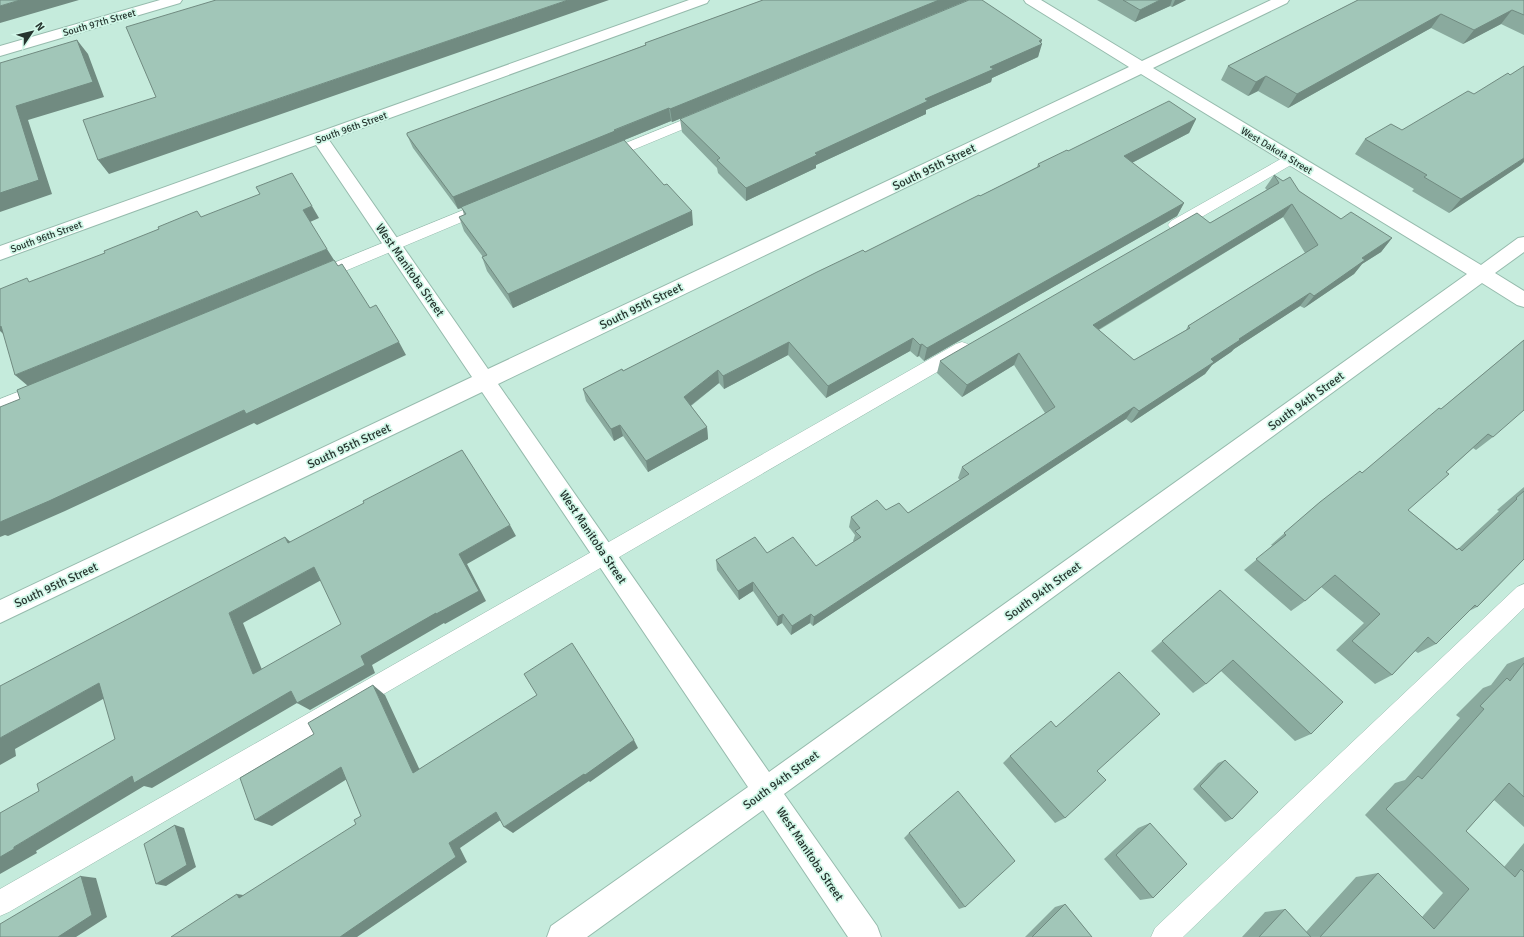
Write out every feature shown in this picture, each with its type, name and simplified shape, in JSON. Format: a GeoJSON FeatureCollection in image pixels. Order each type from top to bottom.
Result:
{"type":"FeatureCollection","features":[{"type":"Feature","properties":{"kind":"street","name":"South 97th Street"},"geometry":{"type":"LineString","coordinates":[[0,51],[175,0]]}},
{"type":"Feature","properties":{"kind":"street","name":"South 96th Street"},"geometry":{"type":"LineString","coordinates":[[0,253],[702,0]]}},
{"type":"Feature","properties":{"kind":"street","name":"West Dakota Street"},"geometry":{"type":"LineString","coordinates":[[1031,0],[1524,300]]}},
{"type":"Feature","properties":{"kind":"street","name":"South 95th Street"},"geometry":{"type":"LineString","coordinates":[[0,612],[1282,0]]}},
{"type":"Feature","properties":{"kind":"street","name":"West Manitoba Street"},"geometry":{"type":"LineString","coordinates":[[319,138],[866,937]]}},
{"type":"Feature","properties":{"kind":"street","name":"South 94th Street"},"geometry":{"type":"LineString","coordinates":[[562,937],[1524,243]]}},
{"type":"Feature","properties":{"kind":"lane"},"geometry":{"type":"LineString","coordinates":[[595,161],[719,109]]}},
{"type":"Feature","properties":{"kind":"lane"},"geometry":{"type":"LineString","coordinates":[[1160,234],[1291,159]]}},
{"type":"Feature","properties":{"kind":"lane"},"geometry":{"type":"LineString","coordinates":[[306,281],[499,200]]}},
{"type":"Feature","properties":{"kind":"lane"},"geometry":{"type":"LineString","coordinates":[[0,903],[981,338]]}},
{"type":"Feature","properties":{"kind":"lane"},"geometry":{"type":"LineString","coordinates":[[0,407],[58,383]]}},
{"type":"Feature","properties":{"kind":"lane"},"geometry":{"type":"LineString","coordinates":[[1164,937],[1524,594]]}},
{"type":"Feature","properties":{"kind":"building"},"geometry":{"type":"Polygon","coordinates":[[[0,0],[20,0],[0,6],[0,0]]]}},
{"type":"Feature","properties":{"kind":"building"},"geometry":{"type":"Polygon","coordinates":[[[216,0],[568,0],[98,160],[83,120],[156,97],[126,27],[216,0]]]}},
{"type":"Feature","properties":{"kind":"building"},"geometry":{"type":"Polygon","coordinates":[[[763,0],[939,0],[670,109],[669,108],[614,130],[615,131],[453,197],[407,135],[407,133],[646,45],[645,43],[763,0]]]}},
{"type":"Feature","properties":{"kind":"building"},"geometry":{"type":"Polygon","coordinates":[[[969,0],[982,0],[1042,40],[1039,41],[1042,44],[990,67],[994,69],[925,99],[928,101],[815,153],[817,155],[746,188],[717,160],[720,158],[680,119],[969,0]]]}},
{"type":"Feature","properties":{"kind":"building"},"geometry":{"type":"Polygon","coordinates":[[[1123,0],[1160,0],[1140,10],[1123,0]]]}},
{"type":"Feature","properties":{"kind":"building"},"geometry":{"type":"Polygon","coordinates":[[[1358,0],[1524,0],[1524,15],[1512,10],[1474,30],[1441,14],[1297,94],[1266,76],[1256,82],[1228,66],[1358,0]]]}},
{"type":"Feature","properties":{"kind":"building"},"geometry":{"type":"Polygon","coordinates":[[[77,40],[93,82],[16,106],[39,180],[0,193],[0,63],[77,40]]]}},
{"type":"Feature","properties":{"kind":"building"},"geometry":{"type":"Polygon","coordinates":[[[1524,66],[1524,158],[1461,199],[1424,177],[1427,175],[1365,139],[1391,124],[1402,130],[1468,91],[1474,94],[1508,73],[1510,75],[1524,66]]]}},
{"type":"Feature","properties":{"kind":"building"},"geometry":{"type":"Polygon","coordinates":[[[1169,101],[1196,119],[1124,156],[1184,203],[927,348],[922,344],[920,345],[913,338],[828,386],[789,342],[723,376],[718,370],[684,397],[707,427],[646,461],[620,425],[611,429],[583,389],[622,369],[623,371],[817,272],[863,250],[865,252],[979,195],[980,196],[1040,166],[1038,164],[1067,150],[1068,151],[1169,101]]]}},
{"type":"Feature","properties":{"kind":"building"},"geometry":{"type":"Polygon","coordinates":[[[624,140],[664,185],[667,184],[692,211],[508,294],[482,257],[487,255],[459,217],[466,214],[461,207],[624,140]]]}},
{"type":"Feature","properties":{"kind":"building"},"geometry":{"type":"Polygon","coordinates":[[[292,173],[312,206],[303,210],[327,249],[15,375],[1,326],[0,327],[0,289],[27,278],[29,282],[105,253],[104,251],[159,229],[158,227],[197,211],[201,217],[260,194],[256,187],[292,173]]]}},
{"type":"Feature","properties":{"kind":"building"},"geometry":{"type":"Polygon","coordinates":[[[1274,175],[1283,181],[1290,177],[1299,191],[1341,219],[1351,212],[1392,238],[1362,258],[1365,260],[1314,296],[1310,293],[1239,339],[1240,340],[1211,359],[1214,362],[1139,411],[1134,407],[814,617],[811,614],[792,626],[783,614],[778,617],[753,582],[738,591],[716,560],[755,537],[767,553],[793,537],[816,566],[861,537],[855,531],[860,528],[851,517],[877,500],[886,510],[899,503],[908,513],[969,474],[962,467],[1055,407],[1019,353],[967,385],[940,361],[1197,213],[1210,223],[1279,183],[1274,175]],[[1292,204],[1093,325],[1134,360],[1190,328],[1188,326],[1318,245],[1292,204]]]}},
{"type":"Feature","properties":{"kind":"building"},"geometry":{"type":"Polygon","coordinates":[[[334,260],[338,266],[342,264],[370,308],[376,305],[399,342],[246,414],[244,410],[49,501],[0,522],[0,407],[20,399],[17,390],[334,260]]]}},
{"type":"Feature","properties":{"kind":"building"},"geometry":{"type":"Polygon","coordinates":[[[1524,340],[1524,410],[1493,437],[1488,434],[1446,472],[1449,474],[1408,510],[1457,550],[1459,548],[1462,551],[1524,491],[1524,559],[1477,607],[1475,605],[1436,644],[1428,637],[1392,675],[1352,641],[1380,614],[1335,575],[1305,601],[1256,559],[1286,535],[1284,533],[1320,502],[1360,471],[1362,473],[1439,408],[1441,409],[1524,340]]]}},
{"type":"Feature","properties":{"kind":"building"},"geometry":{"type":"Polygon","coordinates":[[[462,450],[510,525],[459,554],[479,591],[436,613],[361,656],[365,665],[297,703],[291,691],[134,783],[132,776],[14,847],[14,849],[0,857],[0,813],[39,791],[37,784],[115,739],[99,683],[0,738],[0,686],[285,537],[288,543],[364,503],[363,501],[462,450]],[[314,567],[229,613],[253,674],[341,624],[314,567]]]}},
{"type":"Feature","properties":{"kind":"building"},"geometry":{"type":"Polygon","coordinates":[[[1220,590],[1343,702],[1311,734],[1233,660],[1206,684],[1162,641],[1220,590]]]}},
{"type":"Feature","properties":{"kind":"building"},"geometry":{"type":"Polygon","coordinates":[[[572,643],[634,740],[585,775],[584,774],[504,827],[496,812],[449,843],[456,857],[340,937],[171,937],[237,894],[239,898],[356,824],[354,820],[361,816],[341,767],[255,820],[240,778],[314,734],[308,723],[373,685],[413,773],[537,695],[524,674],[572,643]]]}},
{"type":"Feature","properties":{"kind":"building"},"geometry":{"type":"Polygon","coordinates":[[[1524,663],[1524,797],[1509,783],[1466,831],[1515,877],[1521,869],[1524,872],[1524,937],[1320,937],[1378,873],[1434,929],[1469,889],[1386,809],[1418,776],[1422,779],[1484,709],[1480,706],[1507,678],[1510,681],[1524,663]]]}},
{"type":"Feature","properties":{"kind":"building"},"geometry":{"type":"Polygon","coordinates":[[[1119,672],[1160,714],[1097,771],[1106,780],[1065,818],[1010,756],[1051,721],[1056,727],[1119,672]]]}},
{"type":"Feature","properties":{"kind":"building"},"geometry":{"type":"Polygon","coordinates":[[[1225,760],[1258,792],[1232,819],[1200,786],[1225,760]]]}},
{"type":"Feature","properties":{"kind":"building"},"geometry":{"type":"Polygon","coordinates":[[[958,791],[1015,861],[965,907],[909,833],[958,791]]]}},
{"type":"Feature","properties":{"kind":"building"},"geometry":{"type":"Polygon","coordinates":[[[1150,823],[1187,864],[1153,898],[1116,855],[1150,823]]]}},
{"type":"Feature","properties":{"kind":"building"},"geometry":{"type":"Polygon","coordinates":[[[175,825],[187,865],[156,884],[144,844],[175,825]]]}},
{"type":"Feature","properties":{"kind":"building"},"geometry":{"type":"Polygon","coordinates":[[[81,876],[92,915],[58,937],[0,937],[0,924],[81,876]]]}},
{"type":"Feature","properties":{"kind":"building"},"geometry":{"type":"Polygon","coordinates":[[[1065,904],[1092,937],[1032,937],[1065,904]]]}},
{"type":"Feature","properties":{"kind":"building"},"geometry":{"type":"Polygon","coordinates":[[[1285,909],[1311,937],[1259,937],[1285,909]]]}}]}
